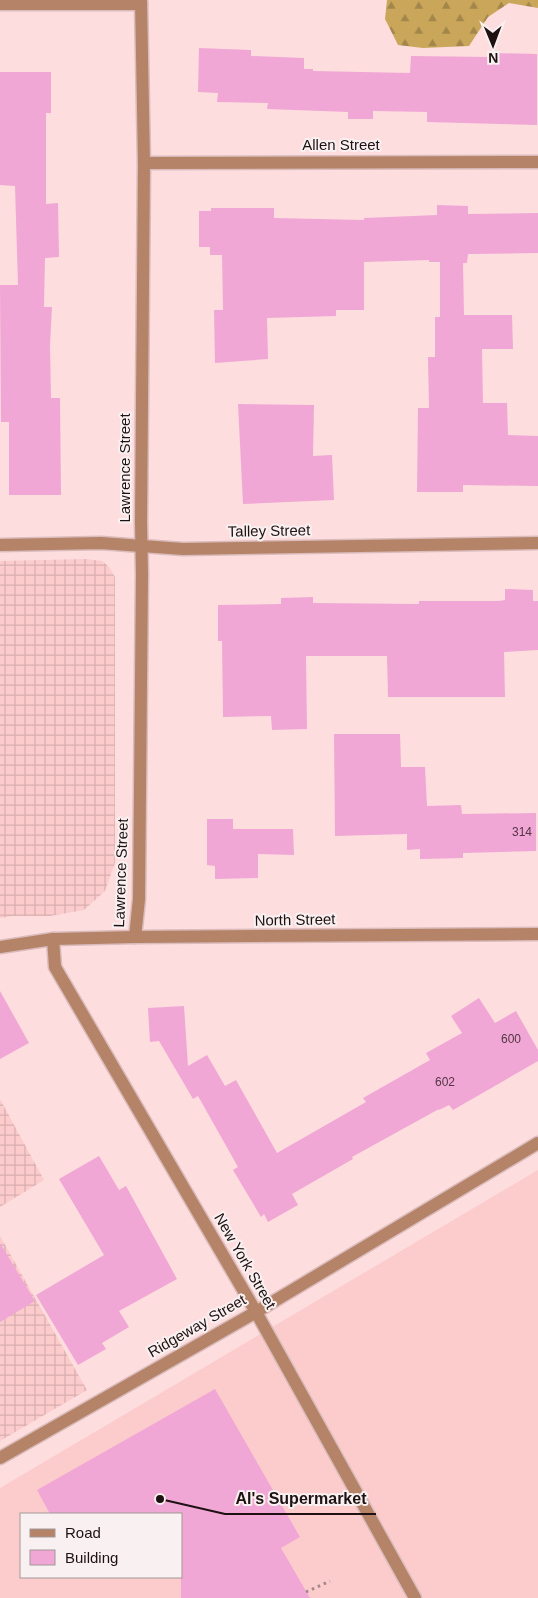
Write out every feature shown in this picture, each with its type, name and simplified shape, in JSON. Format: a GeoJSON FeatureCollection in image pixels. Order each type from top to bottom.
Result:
{"type":"FeatureCollection","features":[{"type":"Feature","properties":{"kind":"street"},"geometry":{"type":"LineString","coordinates":[[0,4],[141,2]]}},
{"type":"Feature","properties":{"kind":"street","name":"Lawrence Street"},"geometry":{"type":"LineString","coordinates":[[135,937],[139,898],[142,546],[144,163],[141,2]]}},
{"type":"Feature","properties":{"kind":"street","name":"Allen Street"},"geometry":{"type":"LineString","coordinates":[[144,163],[538,162]]}},
{"type":"Feature","properties":{"kind":"street","name":"Talley Street"},"geometry":{"type":"LineString","coordinates":[[0,545],[101,543],[183,549],[538,543]]}},
{"type":"Feature","properties":{"kind":"street","name":"North Street"},"geometry":{"type":"LineString","coordinates":[[0,947],[53,939],[135,937],[538,934]]}},
{"type":"Feature","properties":{"kind":"street","name":"New York Street"},"geometry":{"type":"LineString","coordinates":[[53,939],[55,966],[256,1312],[415,1598]]}},
{"type":"Feature","properties":{"kind":"street","name":"Ridgeway Street"},"geometry":{"type":"LineString","coordinates":[[0,1458],[256,1312],[538,1143]]}},
{"type":"Feature","properties":{"kind":"path"},"geometry":{"type":"LineString","coordinates":[[306,1592],[330,1581]]}},
{"type":"Feature","properties":{"kind":"shaded area"},"geometry":{"type":"Polygon","coordinates":[[[86,559],[102,561],[109,567],[115,577],[115,863],[105,891],[84,910],[50,916],[0,918],[0,561],[86,559]]]}},
{"type":"Feature","properties":{"kind":"shaded area"},"geometry":{"type":"Polygon","coordinates":[[[0,1099],[44,1180],[0,1207],[0,1099]]]}},
{"type":"Feature","properties":{"kind":"shaded area"},"geometry":{"type":"Polygon","coordinates":[[[538,1170],[538,1598],[0,1598],[0,1488],[538,1170]]]}},
{"type":"Feature","properties":{"kind":"shaded area"},"geometry":{"type":"Polygon","coordinates":[[[0,1236],[87,1390],[0,1441],[0,1236]]]}},
{"type":"Feature","properties":{"kind":"green space"},"geometry":{"type":"Polygon","coordinates":[[[387,0],[538,0],[538,8],[509,3],[488,17],[469,46],[423,48],[398,45],[385,19],[387,0]]]}},
{"type":"Feature","properties":{"kind":"building"},"geometry":{"type":"Polygon","coordinates":[[[199,48],[251,50],[251,56],[304,58],[304,69],[313,69],[313,71],[410,73],[411,56],[491,57],[491,53],[537,54],[537,125],[427,122],[427,112],[373,111],[373,119],[348,119],[348,112],[267,109],[268,103],[217,102],[218,93],[198,92],[199,48]]]}},
{"type":"Feature","properties":{"kind":"building"},"geometry":{"type":"Polygon","coordinates":[[[0,72],[51,72],[51,113],[46,113],[46,204],[58,203],[59,257],[45,258],[44,307],[52,307],[50,346],[51,398],[60,398],[61,495],[9,495],[9,422],[1,422],[0,285],[18,285],[15,186],[0,185],[0,72]]]}},
{"type":"Feature","properties":{"kind":"building"},"geometry":{"type":"Polygon","coordinates":[[[437,205],[468,206],[468,214],[538,213],[538,253],[468,254],[467,263],[463,263],[464,315],[512,315],[513,349],[482,349],[483,403],[507,403],[508,435],[538,436],[538,486],[463,485],[463,492],[417,492],[418,408],[429,408],[428,357],[435,357],[435,317],[440,317],[440,262],[429,262],[429,260],[364,262],[364,310],[336,310],[336,316],[267,318],[268,359],[215,363],[214,310],[223,310],[222,255],[210,255],[210,247],[199,247],[199,211],[211,211],[211,208],[274,208],[274,218],[364,220],[364,218],[437,215],[437,205]]]}},
{"type":"Feature","properties":{"kind":"building"},"geometry":{"type":"Polygon","coordinates":[[[238,404],[314,405],[313,456],[332,455],[334,500],[243,504],[238,404]]]}},
{"type":"Feature","properties":{"kind":"building"},"geometry":{"type":"Polygon","coordinates":[[[505,589],[533,590],[533,601],[538,601],[538,650],[504,652],[505,697],[388,697],[387,656],[306,656],[307,729],[272,730],[271,716],[223,717],[222,641],[218,641],[218,605],[281,604],[281,598],[313,597],[313,603],[419,604],[419,601],[499,601],[505,600],[505,589]]]}},
{"type":"Feature","properties":{"kind":"building"},"geometry":{"type":"Polygon","coordinates":[[[334,734],[400,734],[401,767],[425,767],[427,806],[461,805],[462,814],[536,813],[536,851],[463,853],[463,858],[420,859],[420,849],[407,850],[407,834],[335,836],[334,734]]]}},
{"type":"Feature","properties":{"kind":"building"},"geometry":{"type":"Polygon","coordinates":[[[207,819],[233,819],[233,829],[293,829],[294,855],[258,854],[258,878],[215,879],[215,866],[207,865],[207,819]]]}},
{"type":"Feature","properties":{"kind":"building"},"geometry":{"type":"Polygon","coordinates":[[[0,991],[29,1043],[0,1059],[0,991]]]}},
{"type":"Feature","properties":{"kind":"building"},"geometry":{"type":"Polygon","coordinates":[[[479,998],[495,1023],[516,1011],[538,1050],[538,1061],[453,1110],[449,1105],[439,1109],[352,1157],[353,1159],[292,1194],[298,1205],[268,1222],[264,1214],[261,1217],[233,1170],[238,1167],[198,1096],[193,1099],[159,1041],[150,1042],[148,1008],[184,1006],[188,1066],[207,1055],[225,1086],[236,1080],[277,1153],[366,1102],[363,1098],[430,1060],[426,1053],[462,1033],[451,1016],[479,998]]]}},
{"type":"Feature","properties":{"kind":"building"},"geometry":{"type":"Polygon","coordinates":[[[99,1156],[119,1190],[126,1186],[177,1279],[119,1311],[129,1327],[102,1343],[106,1349],[78,1365],[36,1295],[104,1255],[59,1179],[99,1156]]]}},
{"type":"Feature","properties":{"kind":"building"},"geometry":{"type":"Polygon","coordinates":[[[0,1243],[35,1301],[0,1322],[0,1243]]]}},
{"type":"Feature","properties":{"kind":"building"},"geometry":{"type":"Polygon","coordinates":[[[215,1389],[300,1537],[281,1548],[310,1598],[181,1598],[182,1513],[49,1513],[37,1490],[215,1389]]]}},
{"type":"Feature","properties":{"kind":"place","name":"Al's Supermarket"},"geometry":{"type":"Point","coordinates":[160,1499]}}]}
